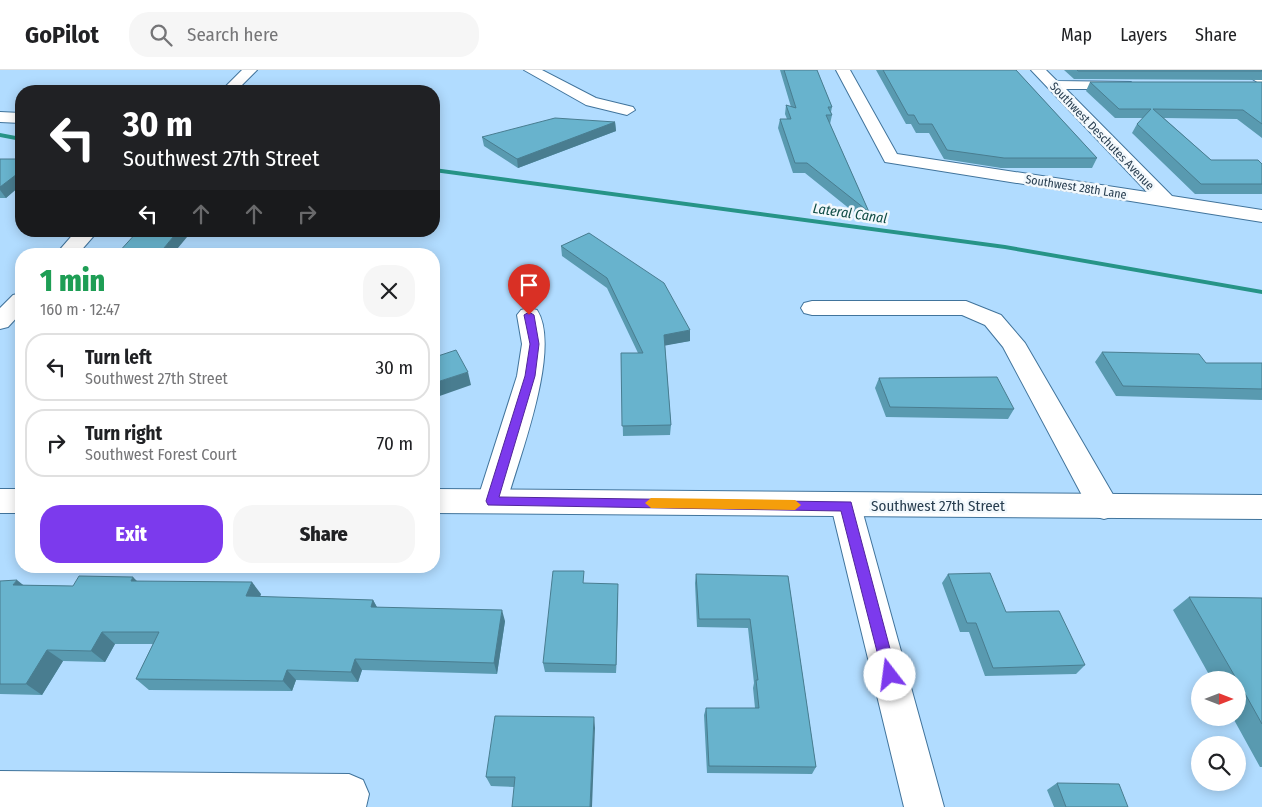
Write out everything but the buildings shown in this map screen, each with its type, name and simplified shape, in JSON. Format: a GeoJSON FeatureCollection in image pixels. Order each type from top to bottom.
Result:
{"type":"FeatureCollection","features":[{"type":"Feature","properties":{"kind":"street"},"geometry":{"type":"LineString","coordinates":[[234,85],[250,70]]}},
{"type":"Feature","properties":{"kind":"street"},"geometry":{"type":"LineString","coordinates":[[531,70],[591,102],[627,110]]}},
{"type":"Feature","properties":{"kind":"street","name":"Southwest 28th Lane"},"geometry":{"type":"LineString","coordinates":[[843,70],[891,158],[1262,216]]}},
{"type":"Feature","properties":{"kind":"street","name":"Southwest Deschutes Avenue"},"geometry":{"type":"LineString","coordinates":[[1038,70],[1166,201]]}},
{"type":"Feature","properties":{"kind":"street"},"geometry":{"type":"LineString","coordinates":[[1246,70],[1262,81]]}},
{"type":"Feature","properties":{"kind":"street"},"geometry":{"type":"LineString","coordinates":[[1053,85],[1142,85]]}},
{"type":"Feature","properties":{"kind":"street"},"geometry":{"type":"LineString","coordinates":[[1242,85],[1262,85]]}},
{"type":"Feature","properties":{"kind":"street"},"geometry":{"type":"LineString","coordinates":[[0,117],[15,118]]}},
{"type":"Feature","properties":{"kind":"street"},"geometry":{"type":"LineString","coordinates":[[72,248],[82,237]]}},
{"type":"Feature","properties":{"kind":"street"},"geometry":{"type":"LineString","coordinates":[[0,322],[15,306]]}},
{"type":"Feature","properties":{"kind":"street"},"geometry":{"type":"LineString","coordinates":[[812,308],[966,308],[993,320],[1014,343],[1104,507]]}},
{"type":"Feature","properties":{"kind":"street"},"geometry":{"type":"LineString","coordinates":[[492,501],[530,376],[534,344],[529,315]]}},
{"type":"Feature","properties":{"kind":"street"},"geometry":{"type":"LineString","coordinates":[[0,501],[15,501]]}},
{"type":"Feature","properties":{"kind":"street","name":"Southwest 27th Street"},"geometry":{"type":"LineString","coordinates":[[440,501],[846,506],[1262,507]]}},
{"type":"Feature","properties":{"kind":"street"},"geometry":{"type":"LineString","coordinates":[[846,506],[924,807]]}},
{"type":"Feature","properties":{"kind":"street"},"geometry":{"type":"LineString","coordinates":[[18,790],[349,794],[346,807]]}},
{"type":"Feature","properties":{"kind":"waterway","name":"Lateral Canal"},"geometry":{"type":"LineString","coordinates":[[0,135],[15,138]]}},
{"type":"Feature","properties":{"kind":"waterway","name":"Lateral Canal"},"geometry":{"type":"LineString","coordinates":[[440,171],[1005,247],[1262,292]]}},
{"type":"Feature","properties":{"kind":"slow traffic"},"geometry":{"type":"LineString","coordinates":[[651,503],[795,505]]}},
{"type":"Feature","properties":{"kind":"route"},"geometry":{"type":"LineString","coordinates":[[529,315],[534,344],[530,376],[492,501],[846,506],[890,675]]}}]}
